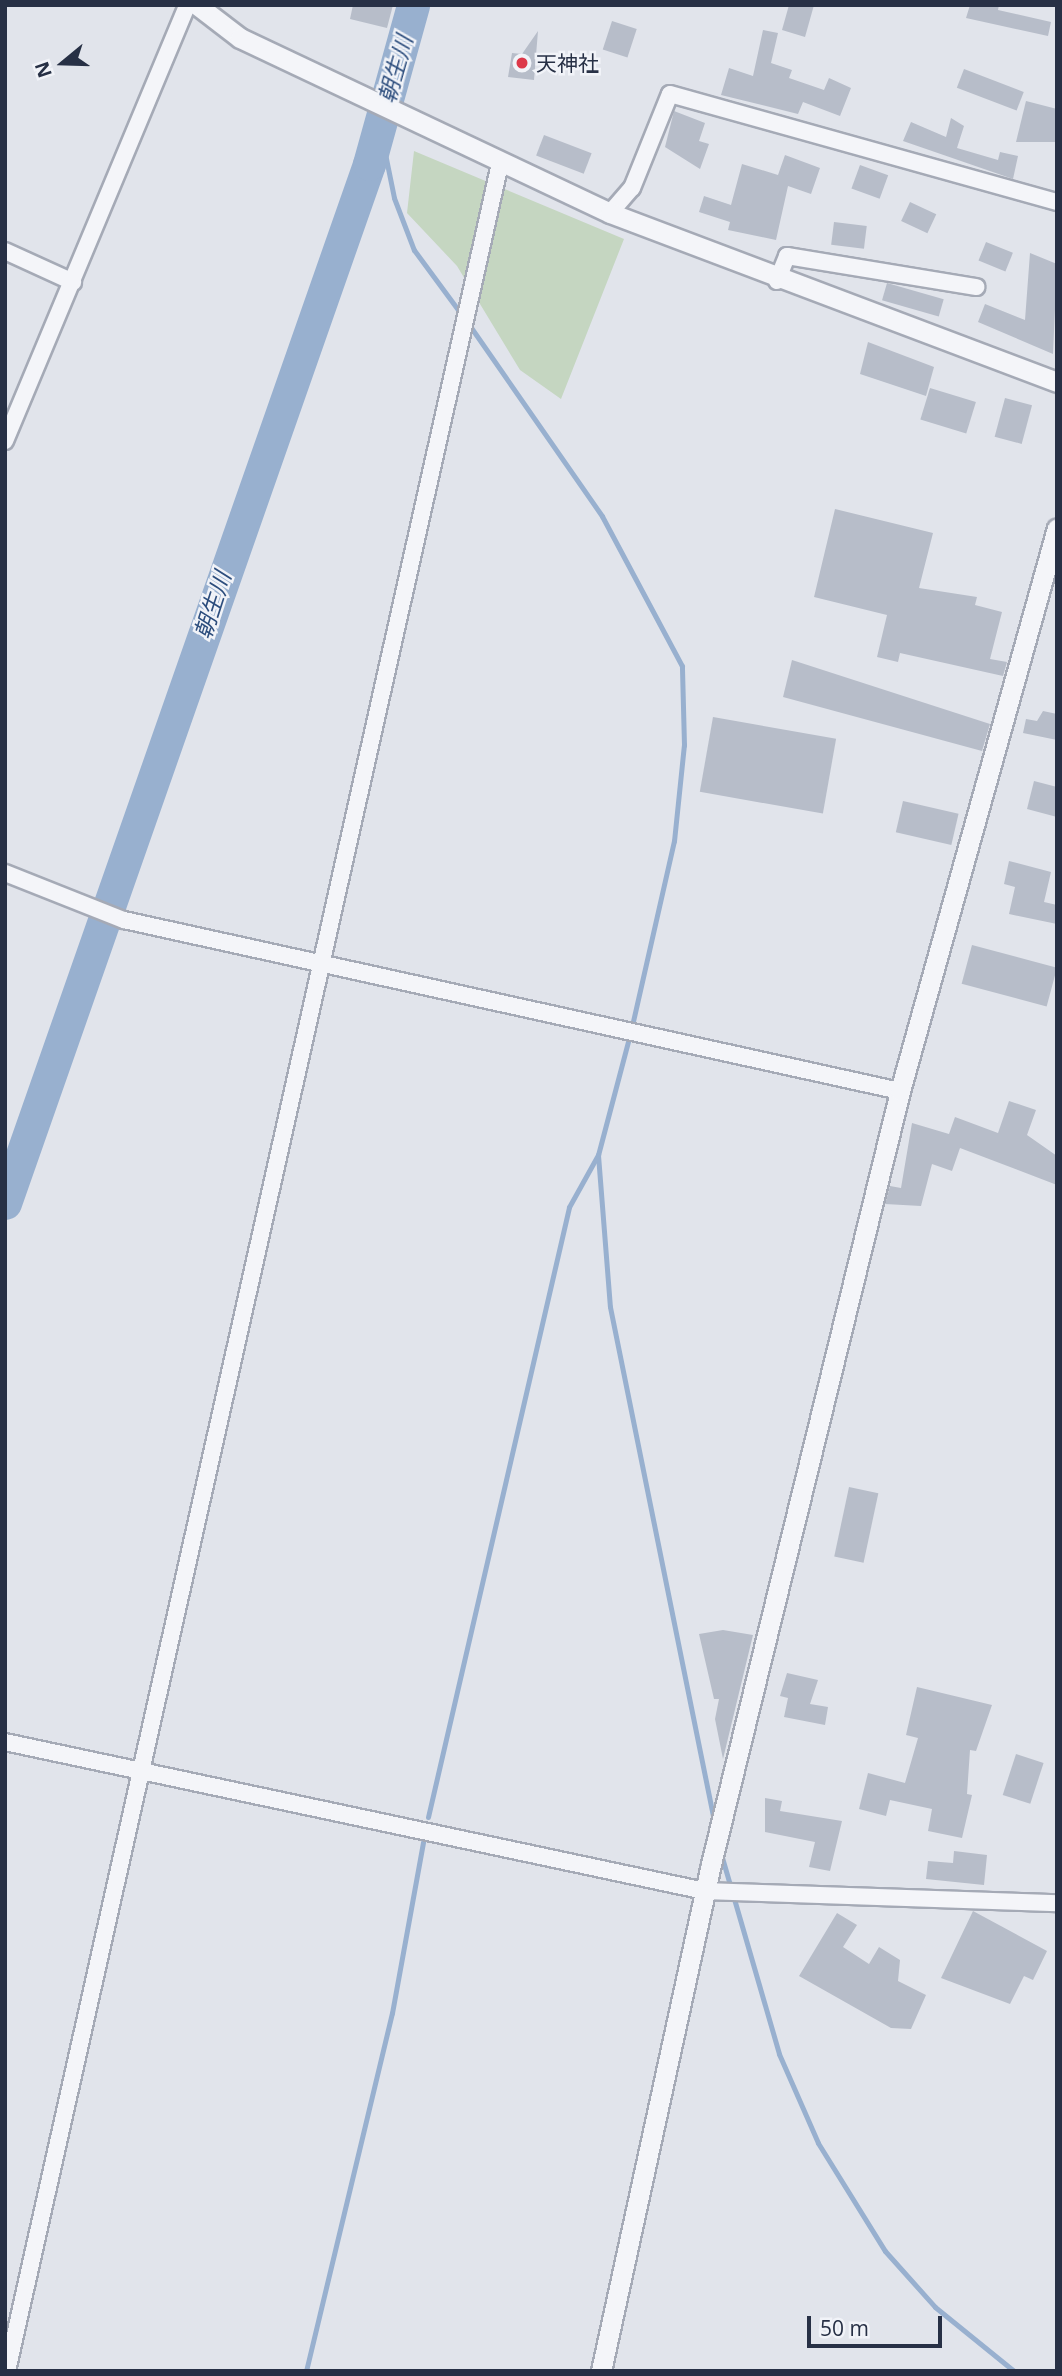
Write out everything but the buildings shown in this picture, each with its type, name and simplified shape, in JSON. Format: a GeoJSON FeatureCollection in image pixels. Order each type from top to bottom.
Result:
{"type":"FeatureCollection","features":[{"type":"Feature","properties":{"kind":"street"},"geometry":{"type":"LineString","coordinates":[[5,441],[74,282],[187,5]]}},
{"type":"Feature","properties":{"kind":"street"},"geometry":{"type":"LineString","coordinates":[[197,5],[240,38],[610,213],[777,281],[1057,382]]}},
{"type":"Feature","properties":{"kind":"street"},"geometry":{"type":"LineString","coordinates":[[610,213],[632,188],[670,94],[1057,202]]}},
{"type":"Feature","properties":{"kind":"street"},"geometry":{"type":"LineString","coordinates":[[7,2371],[324,964],[500,163]]}},
{"type":"Feature","properties":{"kind":"street"},"geometry":{"type":"LineString","coordinates":[[5,251],[74,282]]}},
{"type":"Feature","properties":{"kind":"street"},"geometry":{"type":"LineString","coordinates":[[777,281],[787,256],[976,287]]}},
{"type":"Feature","properties":{"kind":"street"},"geometry":{"type":"LineString","coordinates":[[601,2371],[711,1892],[712,1860],[724,1824],[900,1091],[1056,539]]}},
{"type":"Feature","properties":{"kind":"street"},"geometry":{"type":"LineString","coordinates":[[5,873],[92,911],[900,1091]]}},
{"type":"Feature","properties":{"kind":"street"},"geometry":{"type":"LineString","coordinates":[[5,1742],[711,1892],[1057,1903]]}},
{"type":"Feature","properties":{"kind":"green space"},"geometry":{"type":"Polygon","coordinates":[[[414,151],[624,239],[561,399],[520,370],[457,266],[407,213],[414,151]]]}},
{"type":"Feature","properties":{"kind":"waterway","name":"朝生川"},"geometry":{"type":"LineString","coordinates":[[5,1203],[369,164],[413,5]]}},
{"type":"Feature","properties":{"kind":"waterway"},"geometry":{"type":"LineString","coordinates":[[380,129],[394,198],[414,250],[462,315]]}},
{"type":"Feature","properties":{"kind":"waterway"},"geometry":{"type":"LineString","coordinates":[[428,1817],[569,1207],[598,1155],[631,1030],[674,841],[684,745],[682,666],[602,516],[468,323]]}},
{"type":"Feature","properties":{"kind":"waterway"},"geometry":{"type":"LineString","coordinates":[[598,1155],[610,1307],[714,1821]]}},
{"type":"Feature","properties":{"kind":"waterway"},"geometry":{"type":"LineString","coordinates":[[306,2371],[392,2013],[423,1842]]}},
{"type":"Feature","properties":{"kind":"waterway"},"geometry":{"type":"LineString","coordinates":[[721,1854],[779,2054],[818,2143],[885,2251],[935,2307],[1014,2371]]}},
{"type":"Feature","properties":{"kind":"place","name":"天神社"},"geometry":{"type":"Point","coordinates":[522,63]}}]}
